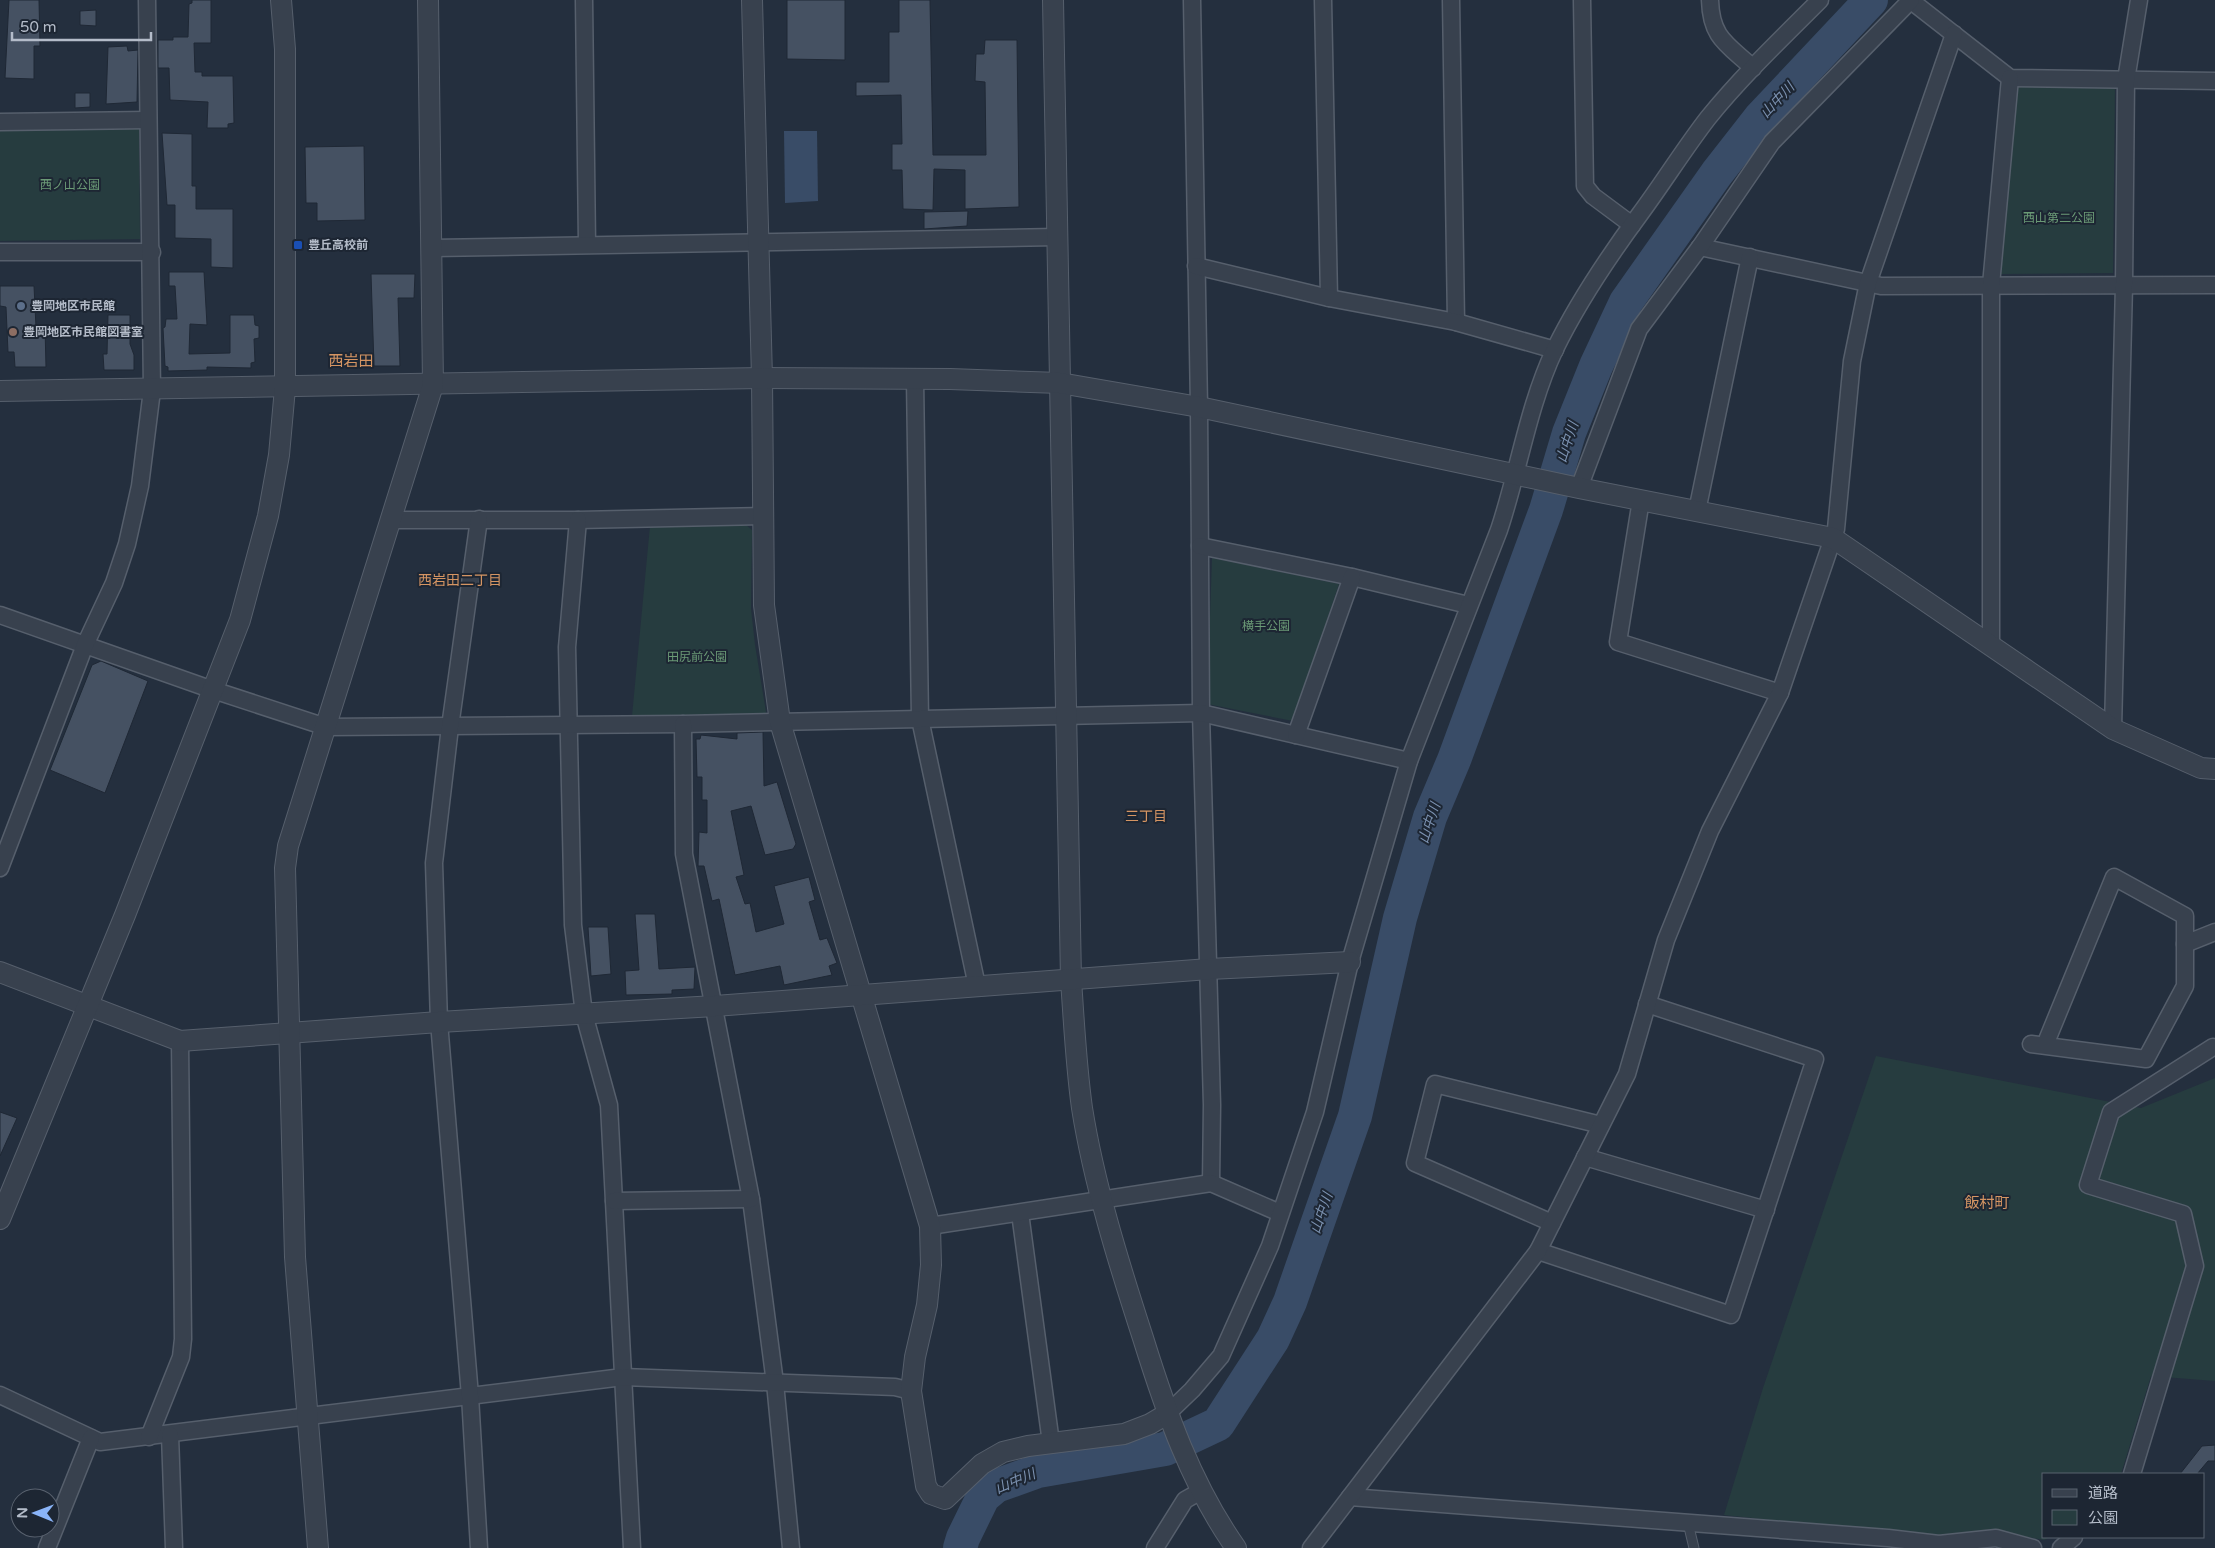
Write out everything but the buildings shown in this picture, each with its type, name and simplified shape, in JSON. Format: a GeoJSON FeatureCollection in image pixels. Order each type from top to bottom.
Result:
{"type":"FeatureCollection","features":[{"type":"Feature","properties":{"kind":"street"},"geometry":{"type":"LineString","coordinates":[[0,868],[85,645],[114,583],[127,544],[140,486],[152,390],[152,252],[147,0]]}},
{"type":"Feature","properties":{"kind":"street"},"geometry":{"type":"LineString","coordinates":[[0,1220],[88,1005],[240,620],[268,516],[279,455],[285,388],[285,49],[281,0]]}},
{"type":"Feature","properties":{"kind":"street"},"geometry":{"type":"LineString","coordinates":[[318,1548],[295,1257],[285,868],[288,846],[433,385],[433,248],[428,0]]}},
{"type":"Feature","properties":{"kind":"street"},"geometry":{"type":"LineString","coordinates":[[584,0],[587,244]]}},
{"type":"Feature","properties":{"kind":"street"},"geometry":{"type":"LineString","coordinates":[[752,0],[762,378],[764,605],[780,722],[930,1226],[931,1265],[927,1305],[916,1357],[912,1391],[926,1486],[931,1494],[939,1499],[945,1499],[982,1464],[1003,1452],[1051,1443],[1124,1434],[1150,1424],[1167,1414],[1192,1390],[1221,1356],[1270,1246],[1315,1112],[1350,962],[1409,761],[1519,475],[1530,415],[1555,350],[1593,285],[1632,225],[1707,120],[1753,68],[1820,0]]}},
{"type":"Feature","properties":{"kind":"street"},"geometry":{"type":"LineString","coordinates":[[1053,0],[1071,980],[1076,1054],[1083,1109],[1103,1201],[1121,1271],[1167,1414],[1201,1491],[1236,1548]]}},
{"type":"Feature","properties":{"kind":"street"},"geometry":{"type":"LineString","coordinates":[[1192,0],[1199,407],[1201,713],[1212,1105],[1211,1183]]}},
{"type":"Feature","properties":{"kind":"street"},"geometry":{"type":"LineString","coordinates":[[1324,0],[1329,298]]}},
{"type":"Feature","properties":{"kind":"street"},"geometry":{"type":"LineString","coordinates":[[1450,0],[1456,322]]}},
{"type":"Feature","properties":{"kind":"street"},"geometry":{"type":"LineString","coordinates":[[1582,0],[1586,186],[1593,196],[1632,225]]}},
{"type":"Feature","properties":{"kind":"street"},"geometry":{"type":"LineString","coordinates":[[1710,0],[1710,18],[1715,31],[1753,68]]}},
{"type":"Feature","properties":{"kind":"street"},"geometry":{"type":"LineString","coordinates":[[1575,487],[1639,329],[1700,246],[1772,142],[1910,0],[2010,78],[2215,81]]}},
{"type":"Feature","properties":{"kind":"street"},"geometry":{"type":"LineString","coordinates":[[2113,729],[2124,285],[2126,80],[2139,0]]}},
{"type":"Feature","properties":{"kind":"street"},"geometry":{"type":"LineString","coordinates":[[1311,1548],[1538,1251],[1627,1074],[1666,940],[1710,831],[1780,693],[1836,529],[1852,362],[1868,283],[1954,34]]}},
{"type":"Feature","properties":{"kind":"street"},"geometry":{"type":"LineString","coordinates":[[1991,646],[1990,286],[2010,78]]}},
{"type":"Feature","properties":{"kind":"street"},"geometry":{"type":"LineString","coordinates":[[0,122],[148,120]]}},
{"type":"Feature","properties":{"kind":"street"},"geometry":{"type":"LineString","coordinates":[[433,248],[1057,237]]}},
{"type":"Feature","properties":{"kind":"street"},"geometry":{"type":"LineString","coordinates":[[1700,246],[1881,286],[2215,285]]}},
{"type":"Feature","properties":{"kind":"street"},"geometry":{"type":"LineString","coordinates":[[0,252],[152,252]]}},
{"type":"Feature","properties":{"kind":"street"},"geometry":{"type":"LineString","coordinates":[[1697,511],[1750,257]]}},
{"type":"Feature","properties":{"kind":"street"},"geometry":{"type":"LineString","coordinates":[[1196,266],[1329,298],[1456,322],[1555,350]]}},
{"type":"Feature","properties":{"kind":"street"},"geometry":{"type":"LineString","coordinates":[[0,391],[285,388],[762,378],[915,379],[1060,383],[1199,407],[1575,487],[1833,538],[2113,729],[2201,768],[2215,769]]}},
{"type":"Feature","properties":{"kind":"street"},"geometry":{"type":"LineString","coordinates":[[915,379],[920,719],[976,986]]}},
{"type":"Feature","properties":{"kind":"street"},"geometry":{"type":"LineString","coordinates":[[1641,500],[1618,642],[1780,693]]}},
{"type":"Feature","properties":{"kind":"street"},"geometry":{"type":"LineString","coordinates":[[391,520],[578,520],[764,516]]}},
{"type":"Feature","properties":{"kind":"street"},"geometry":{"type":"LineString","coordinates":[[479,520],[450,727],[434,863],[439,1022],[470,1396],[479,1548]]}},
{"type":"Feature","properties":{"kind":"street"},"geometry":{"type":"LineString","coordinates":[[578,520],[567,647],[567,724],[573,925],[584,1014],[609,1105],[632,1548]]}},
{"type":"Feature","properties":{"kind":"street"},"geometry":{"type":"LineString","coordinates":[[1200,546],[1352,577],[1468,605]]}},
{"type":"Feature","properties":{"kind":"street"},"geometry":{"type":"LineString","coordinates":[[1296,735],[1352,577]]}},
{"type":"Feature","properties":{"kind":"street"},"geometry":{"type":"LineString","coordinates":[[0,615],[213,690],[326,727],[684,724],[1201,713],[1409,761]]}},
{"type":"Feature","properties":{"kind":"street"},"geometry":{"type":"LineString","coordinates":[[684,724],[684,854],[751,1199],[775,1382],[791,1548]]}},
{"type":"Feature","properties":{"kind":"street"},"geometry":{"type":"LineString","coordinates":[[2114,877],[2185,916],[2185,944],[2185,986],[2146,1059],[2038,1044],[2114,877]]}},
{"type":"Feature","properties":{"kind":"street"},"geometry":{"type":"LineString","coordinates":[[2185,944],[2215,932]]}},
{"type":"Feature","properties":{"kind":"street"},"geometry":{"type":"LineString","coordinates":[[0,972],[180,1042],[439,1022],[715,1006],[1209,969],[1350,962]]}},
{"type":"Feature","properties":{"kind":"street"},"geometry":{"type":"LineString","coordinates":[[1538,1251],[1731,1315],[1815,1059],[1647,1004]]}},
{"type":"Feature","properties":{"kind":"street"},"geometry":{"type":"LineString","coordinates":[[148,1437],[181,1357],[183,1339],[180,1042]]}},
{"type":"Feature","properties":{"kind":"street"},"geometry":{"type":"LineString","coordinates":[[2132,1473],[2196,1266],[2183,1214],[2088,1185],[2111,1112],[2214,1047]]}},
{"type":"Feature","properties":{"kind":"street"},"geometry":{"type":"LineString","coordinates":[[1552,1223],[1415,1163],[1435,1084],[1601,1125]]}},
{"type":"Feature","properties":{"kind":"street"},"geometry":{"type":"LineString","coordinates":[[1586,1157],[1766,1210]]}},
{"type":"Feature","properties":{"kind":"street"},"geometry":{"type":"LineString","coordinates":[[930,1226],[1211,1183],[1280,1213]]}},
{"type":"Feature","properties":{"kind":"street"},"geometry":{"type":"LineString","coordinates":[[614,1201],[751,1199]]}},
{"type":"Feature","properties":{"kind":"street"},"geometry":{"type":"LineString","coordinates":[[1020,1213],[1051,1443]]}},
{"type":"Feature","properties":{"kind":"street"},"geometry":{"type":"LineString","coordinates":[[0,1396],[100,1442],[170,1435],[623,1377],[896,1387],[912,1391]]}},
{"type":"Feature","properties":{"kind":"street"},"geometry":{"type":"LineString","coordinates":[[170,1435],[174,1548]]}},
{"type":"Feature","properties":{"kind":"street"},"geometry":{"type":"LineString","coordinates":[[47,1548],[90,1438]]}},
{"type":"Feature","properties":{"kind":"street"},"geometry":{"type":"LineString","coordinates":[[1155,1548],[1185,1500],[1201,1491]]}},
{"type":"Feature","properties":{"kind":"street"},"geometry":{"type":"LineString","coordinates":[[1350,1497],[1688,1523],[1888,1543],[1939,1544],[1996,1538],[2032,1548]]}},
{"type":"Feature","properties":{"kind":"street"},"geometry":{"type":"LineString","coordinates":[[2061,1548],[2073,1538]]}},
{"type":"Feature","properties":{"kind":"lane"},"geometry":{"type":"LineString","coordinates":[[1688,1523],[1694,1548]]}},
{"type":"Feature","properties":{"kind":"green space","name":"西山第二公園"},"geometry":{"type":"Polygon","coordinates":[[[2017,85],[2115,86],[2113,273],[1999,274],[2017,85]]]}},
{"type":"Feature","properties":{"kind":"green space","name":"西ノ山公園"},"geometry":{"type":"Polygon","coordinates":[[[139,128],[140,239],[0,241],[0,130],[139,128]]]}},
{"type":"Feature","properties":{"kind":"green space","name":"田尻前公園"},"geometry":{"type":"Polygon","coordinates":[[[746,525],[752,530],[751,609],[766,712],[763,716],[632,716],[650,526],[746,525]]]}},
{"type":"Feature","properties":{"kind":"green space","name":"横手公園"},"geometry":{"type":"Polygon","coordinates":[[[1212,558],[1339,584],[1293,721],[1207,704],[1212,558]]]}},
{"type":"Feature","properties":{"kind":"green space"},"geometry":{"type":"Polygon","coordinates":[[[1876,1056],[2141,1108],[2215,1078],[2215,1381],[2151,1376],[2121,1473],[2042,1473],[2042,1538],[2048,1538],[2044,1540],[1989,1530],[1935,1538],[1724,1515],[1763,1388],[1876,1056]]]}},
{"type":"Feature","properties":{"kind":"water"},"geometry":{"type":"Polygon","coordinates":[[[784,131],[817,131],[818,201],[785,203],[784,131]]]}},
{"type":"Feature","properties":{"kind":"waterway","name":"山中川"},"geometry":{"type":"LineString","coordinates":[[960,1548],[983,1497],[996,1486],[1038,1471],[1165,1449],[1218,1424],[1273,1339],[1290,1302],[1355,1116],[1400,918],[1430,817],[1454,760],[1546,510],[1569,433],[1596,366],[1626,302],[1717,173],[1760,118],[1871,0]]}},
{"type":"Feature","properties":{"kind":"place","name":"豊丘高校前"},"geometry":{"type":"Point","coordinates":[298,245]}},
{"type":"Feature","properties":{"kind":"place","name":"豊岡地区市民館"},"geometry":{"type":"Point","coordinates":[21,306]}},
{"type":"Feature","properties":{"kind":"place","name":"豊岡地区市民館図書室"},"geometry":{"type":"Point","coordinates":[13,332]}},
{"type":"Feature","properties":{"kind":"district","name":"西岩田"},"geometry":{"type":"Point","coordinates":[351,361]}},
{"type":"Feature","properties":{"kind":"district","name":"西岩田二丁目"},"geometry":{"type":"Point","coordinates":[460,580]}},
{"type":"Feature","properties":{"kind":"district","name":"三丁目"},"geometry":{"type":"Point","coordinates":[1146,816]}},
{"type":"Feature","properties":{"kind":"district","name":"飯村町"},"geometry":{"type":"Point","coordinates":[1987,1203]}}]}
